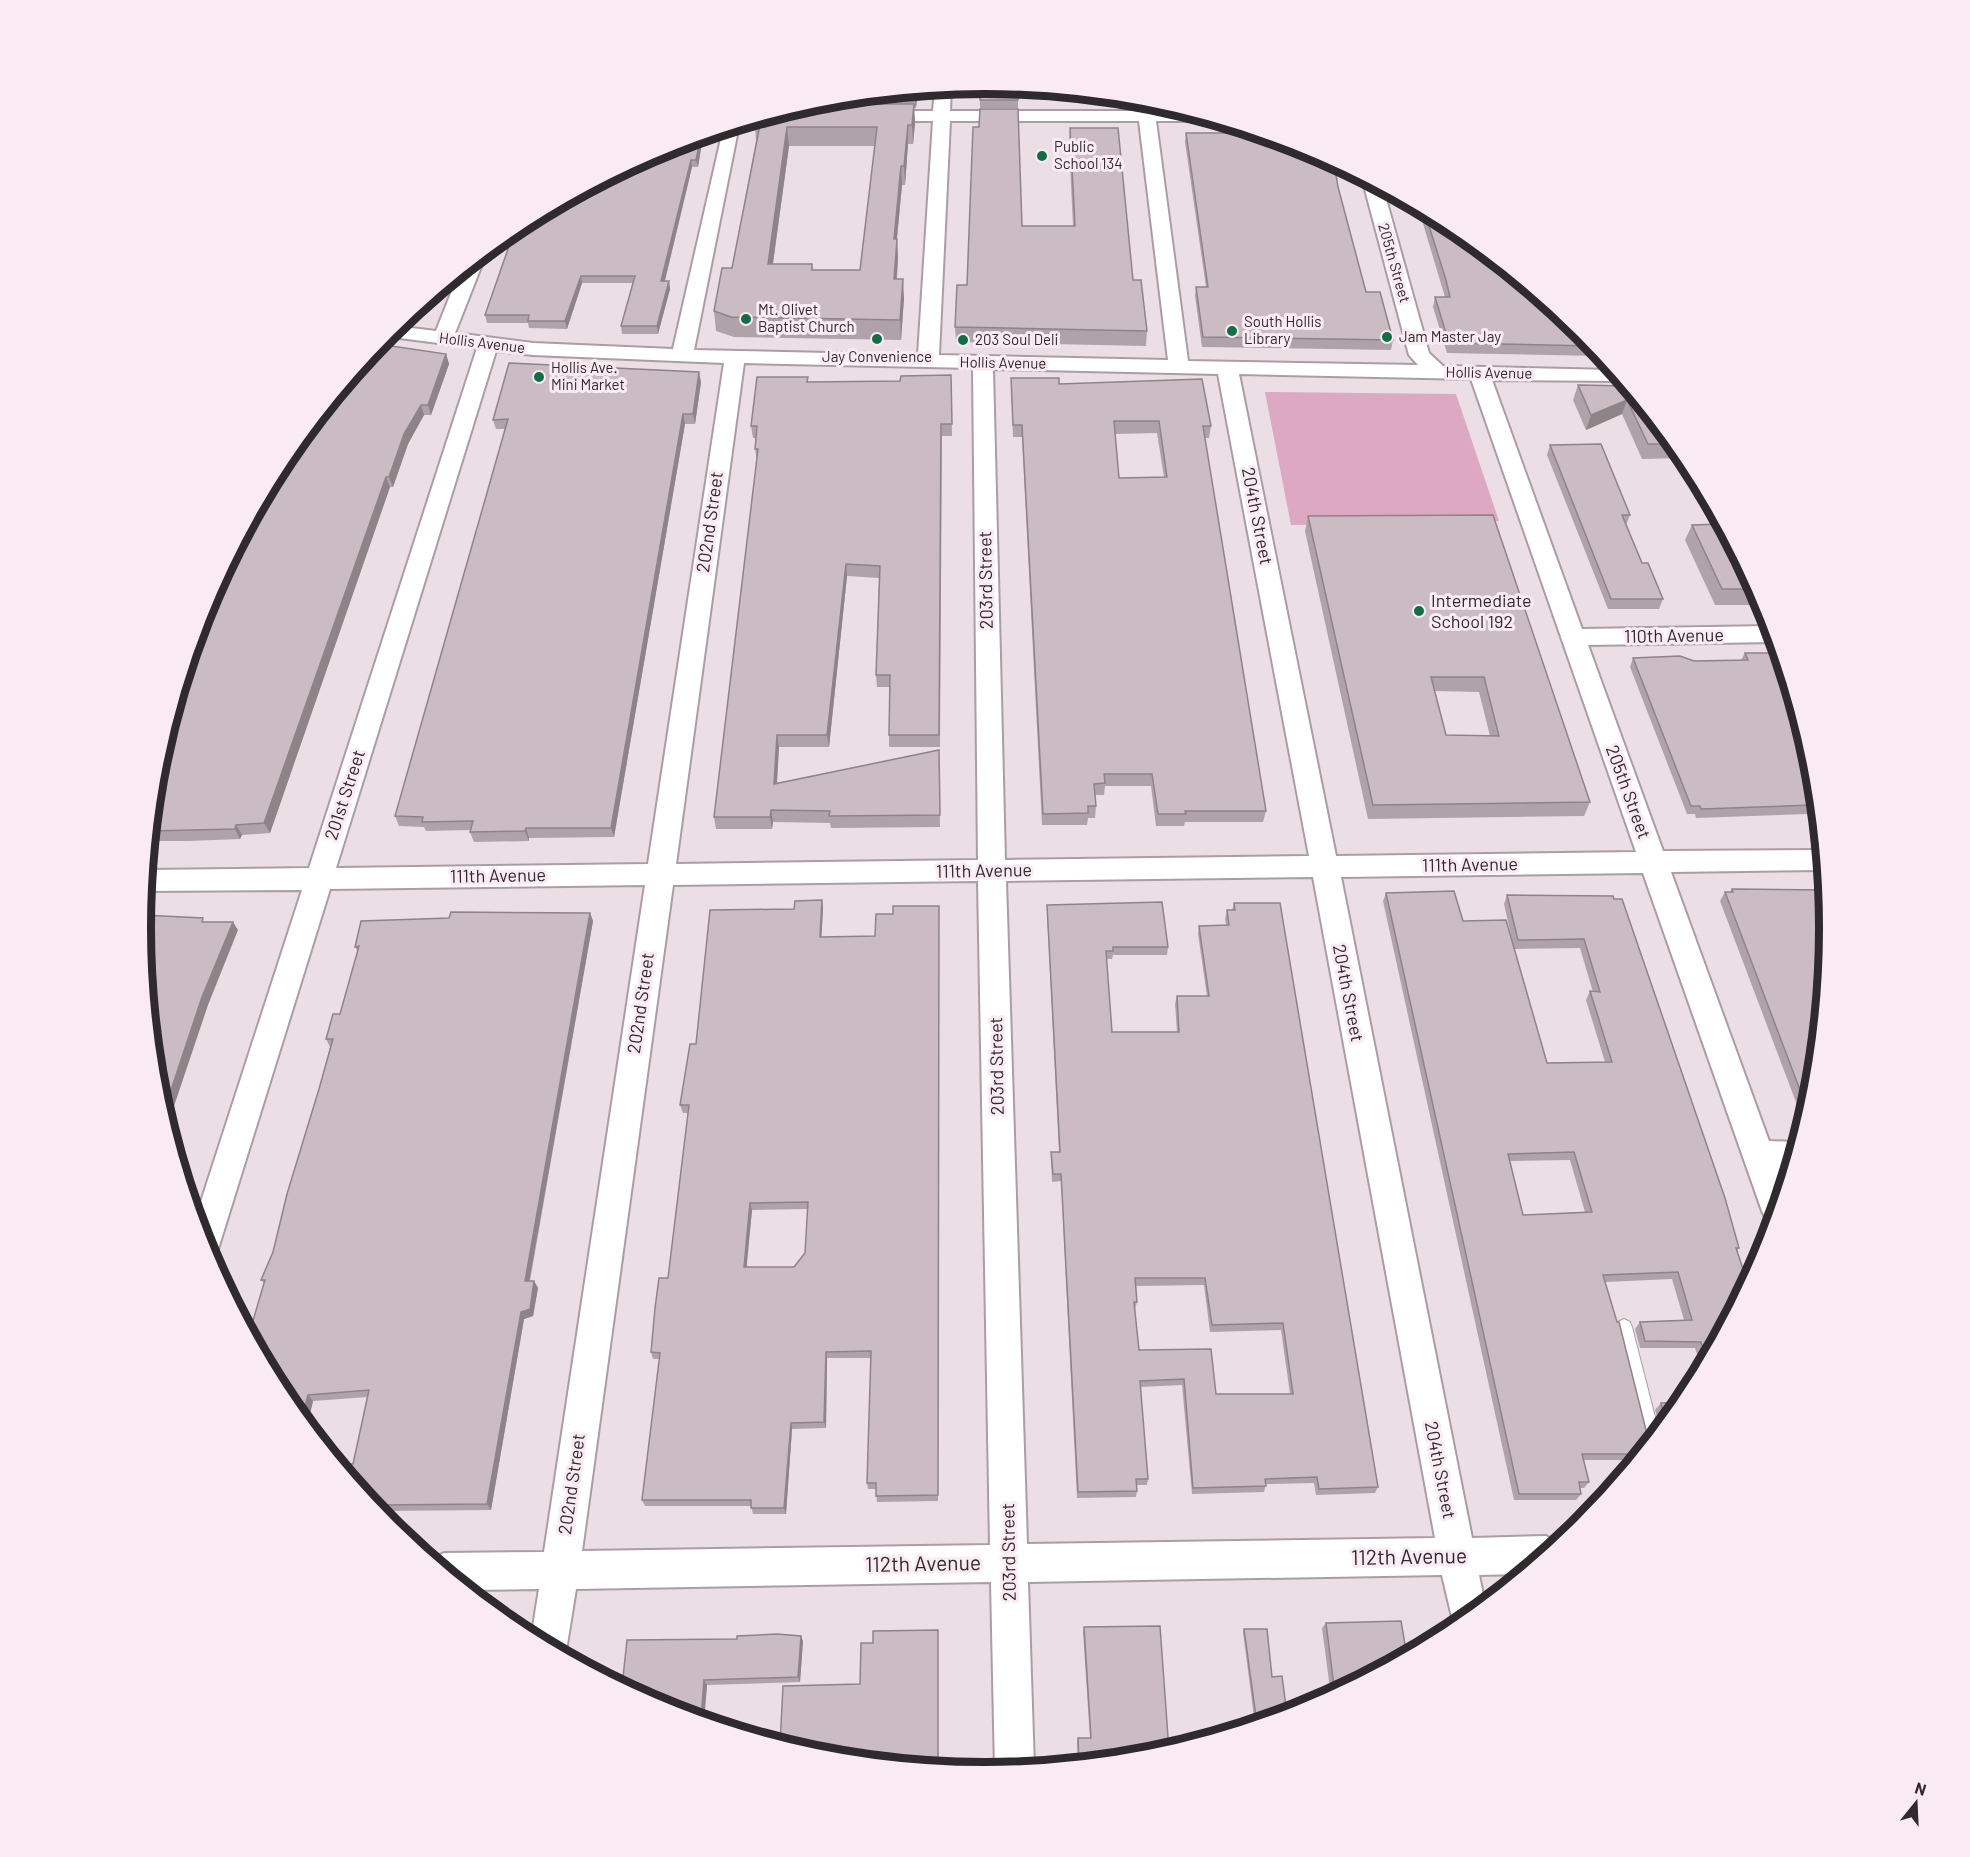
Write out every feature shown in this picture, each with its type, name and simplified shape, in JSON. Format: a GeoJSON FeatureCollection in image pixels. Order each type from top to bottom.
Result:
{"type":"FeatureCollection","features":[{"type":"Feature","properties":{"kind":"street"},"geometry":{"type":"LineString","coordinates":[[928,362],[943,96]]}},
{"type":"Feature","properties":{"kind":"street"},"geometry":{"type":"LineString","coordinates":[[862,116],[942,116],[1133,109]]}},
{"type":"Feature","properties":{"kind":"street"},"geometry":{"type":"LineString","coordinates":[[1146,111],[1179,367]]}},
{"type":"Feature","properties":{"kind":"street"},"geometry":{"type":"LineString","coordinates":[[682,356],[730,135]]}},
{"type":"Feature","properties":{"kind":"street","name":"205th Street"},"geometry":{"type":"LineString","coordinates":[[1374,191],[1419,355],[1437,372]]}},
{"type":"Feature","properties":{"kind":"street"},"geometry":{"type":"LineString","coordinates":[[443,339],[468,274]]}},
{"type":"Feature","properties":{"kind":"street","name":"Hollis Avenue"},"geometry":{"type":"LineString","coordinates":[[401,333],[533,349],[682,356],[1609,376]]}},
{"type":"Feature","properties":{"kind":"street","name":"201st Street"},"geometry":{"type":"LineString","coordinates":[[208,1231],[489,344]]}},
{"type":"Feature","properties":{"kind":"street","name":"202nd Street"},"geometry":{"type":"LineString","coordinates":[[550,1640],[735,357]]}},
{"type":"Feature","properties":{"kind":"street","name":"203rd Street"},"geometry":{"type":"LineString","coordinates":[[982,363],[1014,1761]]}},
{"type":"Feature","properties":{"kind":"street","name":"204th Street"},"geometry":{"type":"LineString","coordinates":[[1226,368],[1232,383],[1467,1609]]}},
{"type":"Feature","properties":{"kind":"street","name":"205th Street"},"geometry":{"type":"LineString","coordinates":[[1479,373],[1774,1200]]}},
{"type":"Feature","properties":{"kind":"street","name":"110th Avenue"},"geometry":{"type":"LineString","coordinates":[[1573,637],[1765,634]]}},
{"type":"Feature","properties":{"kind":"street","name":"111th Avenue"},"geometry":{"type":"LineString","coordinates":[[153,881],[1816,860]]}},
{"type":"Feature","properties":{"kind":"street"},"geometry":{"type":"LineString","coordinates":[[1758,1155],[1788,1155]]}},
{"type":"Feature","properties":{"kind":"street","name":"112th Avenue"},"geometry":{"type":"LineString","coordinates":[[455,1572],[1536,1555]]}},
{"type":"Feature","properties":{"kind":"lane"},"geometry":{"type":"LineString","coordinates":[[1624,1327],[1650,1432]]}},
{"type":"Feature","properties":{"kind":"shaded area"},"geometry":{"type":"Polygon","coordinates":[[[1265,392],[1456,394],[1499,521],[1291,525],[1265,392]]]}},
{"type":"Feature","properties":{"kind":"building"},"geometry":{"type":"Polygon","coordinates":[[[980,94],[1018,95],[1018,100],[980,100],[980,94]]]}},
{"type":"Feature","properties":{"kind":"building"},"geometry":{"type":"Polygon","coordinates":[[[916,98],[915,100],[894,100],[916,98]]]}},
{"type":"Feature","properties":{"kind":"building"},"geometry":{"type":"Polygon","coordinates":[[[864,104],[914,104],[912,125],[908,125],[904,166],[901,166],[894,239],[897,239],[894,279],[903,279],[900,320],[731,317],[714,311],[722,268],[732,268],[760,126],[864,104]],[[787,127],[768,264],[812,264],[812,270],[860,270],[877,127],[787,127]]]}},
{"type":"Feature","properties":{"kind":"building"},"geometry":{"type":"Polygon","coordinates":[[[980,109],[1018,109],[1022,226],[1075,226],[1070,128],[1118,128],[1133,280],[1141,280],[1147,331],[955,327],[957,285],[967,285],[973,127],[979,127],[980,109]]]}},
{"type":"Feature","properties":{"kind":"building"},"geometry":{"type":"Polygon","coordinates":[[[1186,133],[1234,133],[1304,158],[1336,173],[1366,292],[1380,292],[1393,340],[1203,337],[1196,287],[1208,287],[1186,133]]]}},
{"type":"Feature","properties":{"kind":"building"},"geometry":{"type":"Polygon","coordinates":[[[699,146],[696,160],[691,160],[661,281],[669,281],[657,326],[621,326],[635,276],[581,276],[565,321],[528,321],[529,315],[485,315],[510,244],[568,206],[616,181],[699,146]]]}},
{"type":"Feature","properties":{"kind":"building"},"geometry":{"type":"Polygon","coordinates":[[[1428,222],[1493,267],[1535,301],[1581,346],[1449,343],[1435,297],[1450,297],[1428,222]]]}},
{"type":"Feature","properties":{"kind":"building"},"geometry":{"type":"Polygon","coordinates":[[[389,346],[446,354],[428,405],[421,405],[404,434],[389,477],[386,477],[264,823],[236,825],[235,829],[157,831],[167,766],[179,713],[214,609],[263,511],[323,421],[358,379],[389,346]]]}},
{"type":"Feature","properties":{"kind":"building"},"geometry":{"type":"Polygon","coordinates":[[[509,363],[699,372],[693,414],[683,414],[611,828],[526,828],[525,831],[470,832],[473,821],[422,822],[423,817],[395,816],[508,419],[493,420],[509,363]]]}},
{"type":"Feature","properties":{"kind":"building"},"geometry":{"type":"Polygon","coordinates":[[[951,375],[952,424],[941,424],[939,735],[889,735],[890,675],[876,675],[880,566],[846,564],[827,735],[777,735],[774,784],[939,750],[940,815],[829,816],[830,811],[771,810],[770,817],[714,817],[758,449],[755,449],[757,426],[751,426],[757,377],[808,377],[807,382],[900,381],[901,376],[951,375]]]}},
{"type":"Feature","properties":{"kind":"building"},"geometry":{"type":"Polygon","coordinates":[[[1011,378],[1059,378],[1059,384],[1202,379],[1211,426],[1203,426],[1266,811],[1185,811],[1186,814],[1158,814],[1152,774],[1104,774],[1105,783],[1094,784],[1096,806],[1088,806],[1088,813],[1043,814],[1022,425],[1013,425],[1011,378]],[[1114,421],[1119,478],[1167,477],[1159,421],[1114,421]]]}},
{"type":"Feature","properties":{"kind":"building"},"geometry":{"type":"Polygon","coordinates":[[[1578,385],[1618,386],[1663,444],[1648,444],[1627,400],[1591,415],[1578,385]]]}},
{"type":"Feature","properties":{"kind":"building"},"geometry":{"type":"Polygon","coordinates":[[[1601,444],[1630,515],[1622,515],[1642,563],[1648,563],[1663,599],[1611,599],[1550,445],[1601,444]]]}},
{"type":"Feature","properties":{"kind":"building","name":"Intermediate School 192"},"geometry":{"type":"Polygon","coordinates":[[[1493,515],[1590,802],[1373,805],[1308,516],[1493,515]],[[1431,677],[1446,735],[1499,736],[1484,677],[1431,677]]]}},
{"type":"Feature","properties":{"kind":"building"},"geometry":{"type":"Polygon","coordinates":[[[1714,524],[1747,589],[1722,589],[1692,525],[1714,524]]]}},
{"type":"Feature","properties":{"kind":"building"},"geometry":{"type":"Polygon","coordinates":[[[1745,653],[1772,653],[1791,713],[1810,805],[1701,809],[1700,806],[1691,806],[1633,658],[1680,656],[1694,661],[1748,660],[1745,653]]]}},
{"type":"Feature","properties":{"kind":"building"},"geometry":{"type":"Polygon","coordinates":[[[1732,889],[1818,890],[1817,983],[1812,1037],[1802,1095],[1725,892],[1733,892],[1732,889]]]}},
{"type":"Feature","properties":{"kind":"building"},"geometry":{"type":"Polygon","coordinates":[[[1454,891],[1463,921],[1506,920],[1547,1063],[1612,1062],[1590,991],[1600,992],[1584,939],[1518,940],[1507,895],[1613,896],[1614,899],[1622,899],[1725,1198],[1739,1248],[1736,1248],[1744,1273],[1704,1351],[1701,1342],[1645,1341],[1640,1322],[1692,1320],[1678,1272],[1603,1275],[1617,1322],[1619,1322],[1648,1435],[1631,1456],[1582,1454],[1589,1482],[1579,1482],[1581,1494],[1519,1494],[1386,893],[1454,891]],[[1574,1152],[1508,1154],[1523,1215],[1592,1212],[1574,1152]]]}},
{"type":"Feature","properties":{"kind":"building"},"geometry":{"type":"Polygon","coordinates":[[[822,900],[820,937],[875,936],[876,914],[893,914],[893,906],[939,906],[938,1495],[876,1496],[876,1483],[867,1483],[871,1351],[826,1352],[824,1422],[791,1423],[784,1508],[751,1508],[751,1500],[642,1500],[660,1353],[651,1352],[655,1308],[659,1278],[668,1278],[689,1105],[680,1105],[690,1044],[696,1044],[710,910],[794,909],[795,901],[822,900]],[[808,1202],[750,1203],[744,1267],[794,1267],[805,1253],[808,1202]]]}},
{"type":"Feature","properties":{"kind":"building"},"geometry":{"type":"Polygon","coordinates":[[[1162,902],[1168,947],[1113,947],[1113,951],[1106,951],[1112,1032],[1179,1032],[1177,996],[1209,996],[1199,926],[1229,925],[1227,910],[1235,910],[1234,903],[1280,903],[1378,1487],[1319,1489],[1317,1477],[1265,1479],[1266,1486],[1193,1488],[1184,1379],[1140,1381],[1148,1479],[1136,1479],[1137,1491],[1078,1492],[1061,1174],[1053,1174],[1051,1152],[1060,1152],[1047,905],[1162,902]],[[1135,1278],[1137,1302],[1134,1302],[1139,1350],[1211,1349],[1216,1394],[1293,1394],[1283,1323],[1212,1325],[1205,1278],[1135,1278]]]}},
{"type":"Feature","properties":{"kind":"building"},"geometry":{"type":"Polygon","coordinates":[[[451,912],[590,913],[525,1281],[534,1281],[530,1309],[521,1312],[487,1504],[383,1505],[346,1464],[353,1464],[369,1390],[308,1395],[304,1409],[252,1325],[265,1280],[261,1280],[273,1252],[287,1194],[333,1039],[326,1039],[333,1014],[340,1014],[359,946],[355,947],[361,921],[449,918],[451,912]]]}},
{"type":"Feature","properties":{"kind":"building"},"geometry":{"type":"Polygon","coordinates":[[[151,915],[203,918],[202,922],[233,922],[202,997],[168,1098],[158,1037],[153,983],[151,915]]]}},
{"type":"Feature","properties":{"kind":"building"},"geometry":{"type":"Polygon","coordinates":[[[1661,1403],[1671,1403],[1663,1413],[1661,1403]]]}},
{"type":"Feature","properties":{"kind":"building"},"geometry":{"type":"Polygon","coordinates":[[[1401,1621],[1406,1649],[1334,1685],[1326,1623],[1401,1621]]]}},
{"type":"Feature","properties":{"kind":"building"},"geometry":{"type":"Polygon","coordinates":[[[1160,1626],[1168,1741],[1079,1757],[1078,1738],[1091,1738],[1084,1627],[1160,1626]]]}},
{"type":"Feature","properties":{"kind":"building"},"geometry":{"type":"Polygon","coordinates":[[[1244,1629],[1267,1629],[1272,1677],[1282,1676],[1286,1706],[1256,1717],[1244,1629]]]}},
{"type":"Feature","properties":{"kind":"building"},"geometry":{"type":"Polygon","coordinates":[[[938,1630],[938,1758],[944,1758],[944,1761],[876,1755],[780,1737],[783,1686],[860,1684],[861,1643],[873,1643],[873,1631],[938,1630]]]}},
{"type":"Feature","properties":{"kind":"building"},"geometry":{"type":"Polygon","coordinates":[[[777,1634],[801,1636],[798,1677],[704,1680],[702,1712],[623,1679],[627,1640],[737,1639],[737,1636],[777,1634]]]}},
{"type":"Feature","properties":{"kind":"place","name":"Public School 134"},"geometry":{"type":"Point","coordinates":[1042,156]}},
{"type":"Feature","properties":{"kind":"place","name":"Mt. Olivet Baptist Church"},"geometry":{"type":"Point","coordinates":[746,319]}},
{"type":"Feature","properties":{"kind":"place","name":"South Hollis Library"},"geometry":{"type":"Point","coordinates":[1232,331]}},
{"type":"Feature","properties":{"kind":"place","name":"Jam Master Jay"},"geometry":{"type":"Point","coordinates":[1387,337]}},
{"type":"Feature","properties":{"kind":"place","name":"Jay Convenience"},"geometry":{"type":"Point","coordinates":[877,339]}},
{"type":"Feature","properties":{"kind":"place","name":"203 Soul Deli"},"geometry":{"type":"Point","coordinates":[963,340]}},
{"type":"Feature","properties":{"kind":"place","name":"Hollis Ave. Mini Market"},"geometry":{"type":"Point","coordinates":[539,377]}},
{"type":"Feature","properties":{"kind":"place","name":"Intermediate School 192"},"geometry":{"type":"Point","coordinates":[1419,611]}}]}
